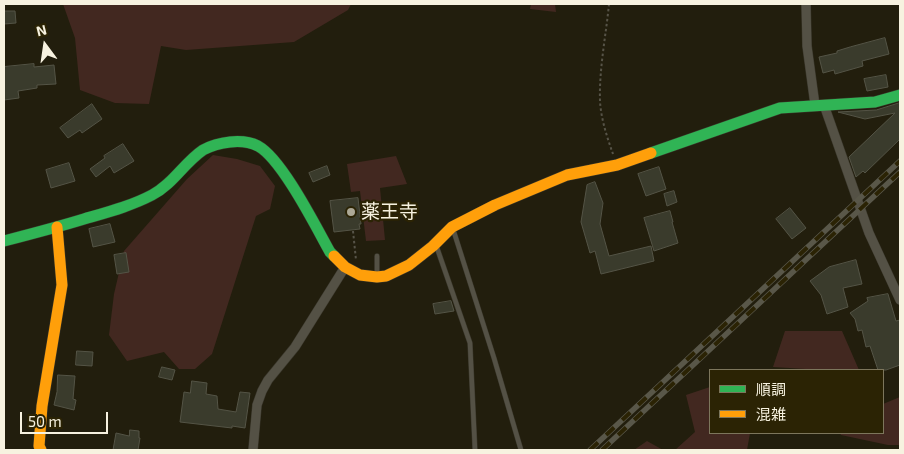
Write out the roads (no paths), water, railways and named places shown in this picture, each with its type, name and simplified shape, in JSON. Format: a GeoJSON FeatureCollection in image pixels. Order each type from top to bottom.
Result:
{"type":"FeatureCollection","features":[{"type":"Feature","properties":{"kind":"street"},"geometry":{"type":"LineString","coordinates":[[806,4],[807,46],[820,105],[869,232],[900,300]]}},
{"type":"Feature","properties":{"kind":"street"},"geometry":{"type":"LineString","coordinates":[[4,242],[133,205],[164,189],[181,174],[197,155],[210,146],[226,142],[241,142],[258,146],[270,154],[330,252],[345,267],[360,275],[377,277],[393,274],[409,265],[436,244],[452,228],[495,205],[567,175],[617,165],[780,108],[875,102],[900,96]]}},
{"type":"Feature","properties":{"kind":"street"},"geometry":{"type":"LineString","coordinates":[[41,450],[39,446],[42,406],[62,285],[57,227]]}},
{"type":"Feature","properties":{"kind":"street"},"geometry":{"type":"LineString","coordinates":[[253,450],[257,405],[262,391],[268,380],[295,347],[345,267]]}},
{"type":"Feature","properties":{"kind":"lane"},"geometry":{"type":"LineString","coordinates":[[452,228],[494,358],[521,450]]}},
{"type":"Feature","properties":{"kind":"lane"},"geometry":{"type":"LineString","coordinates":[[436,244],[470,343],[475,450]]}},
{"type":"Feature","properties":{"kind":"lane"},"geometry":{"type":"LineString","coordinates":[[376,256],[377,277]]}},
{"type":"Feature","properties":{"kind":"railway"},"geometry":{"type":"LineString","coordinates":[[590,450],[900,161]]}},
{"type":"Feature","properties":{"kind":"railway"},"geometry":{"type":"LineString","coordinates":[[602,450],[900,172]]}},
{"type":"Feature","properties":{"kind":"place","name":"薬王寺"},"geometry":{"type":"Point","coordinates":[351,212]}}]}
